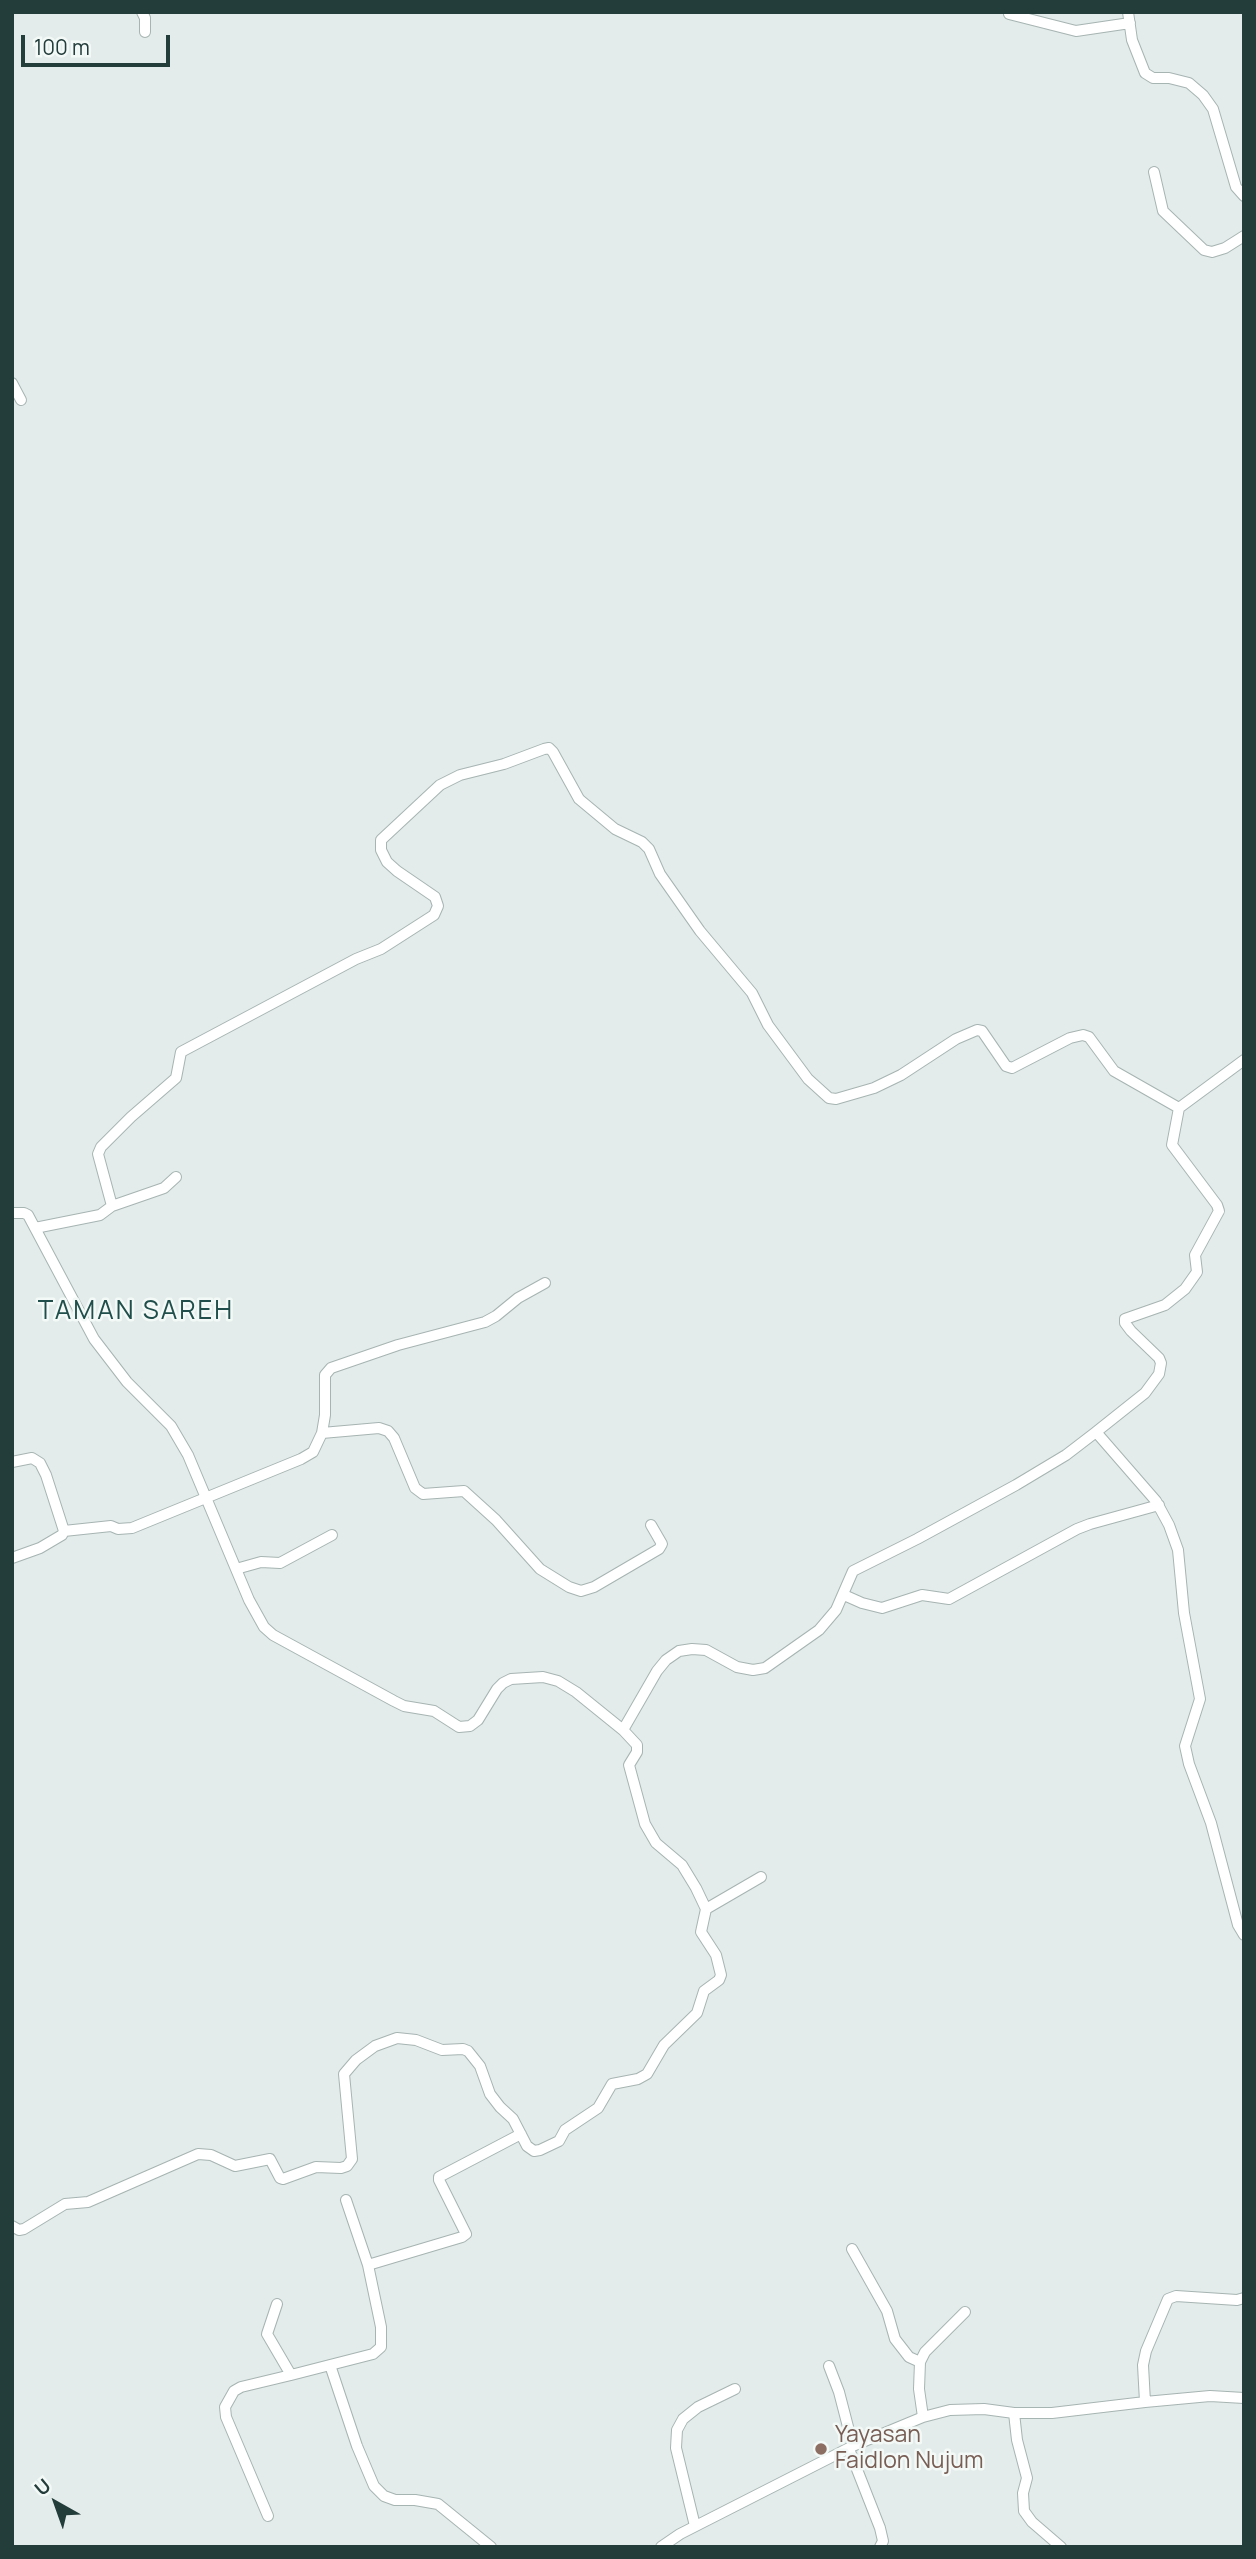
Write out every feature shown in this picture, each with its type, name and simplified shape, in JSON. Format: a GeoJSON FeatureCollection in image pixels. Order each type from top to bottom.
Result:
{"type":"FeatureCollection","features":[{"type":"Feature","properties":{"kind":"street"},"geometry":{"type":"LineString","coordinates":[[142,12],[145,32]]}},
{"type":"Feature","properties":{"kind":"street"},"geometry":{"type":"LineString","coordinates":[[1009,15],[1076,31],[1129,18],[1132,40],[1148,76],[1189,83],[1203,95],[1213,109],[1236,187],[1244,196]]}},
{"type":"Feature","properties":{"kind":"street"},"geometry":{"type":"LineString","coordinates":[[1154,173],[1163,211],[1204,250],[1212,252],[1225,248],[1244,236]]}},
{"type":"Feature","properties":{"kind":"street"},"geometry":{"type":"LineString","coordinates":[[12,383],[20,400]]}},
{"type":"Feature","properties":{"kind":"street"},"geometry":{"type":"LineString","coordinates":[[112,1206],[99,1154],[102,1147],[131,1116],[176,1078],[181,1052],[343,965],[381,949],[434,915],[438,906],[435,897],[387,862],[380,850],[382,840],[440,785],[460,775],[504,764],[549,748],[579,799],[615,829],[642,842],[649,849],[660,874],[700,931],[752,993],[768,1026],[807,1079],[829,1098],[836,1099],[874,1088],[956,1039],[977,1030],[982,1031],[1006,1066],[1012,1068],[1070,1038],[1083,1035],[1088,1037],[1114,1071],[1180,1108]]}},
{"type":"Feature","properties":{"kind":"street"},"geometry":{"type":"LineString","coordinates":[[623,1731],[657,1671],[679,1651],[706,1650],[737,1667],[753,1670],[765,1668],[819,1630],[836,1610],[853,1571],[1016,1485],[1066,1455],[1145,1393],[1159,1374],[1161,1363],[1124,1321],[1129,1315],[1172,1302],[1185,1289],[1197,1272],[1195,1255],[1219,1211],[1172,1145],[1180,1108],[1244,1060]]}},
{"type":"Feature","properties":{"kind":"street"},"geometry":{"type":"LineString","coordinates":[[35,1228],[100,1215],[112,1206],[164,1188],[176,1177]]}},
{"type":"Feature","properties":{"kind":"street"},"geometry":{"type":"LineString","coordinates":[[12,1213],[29,1215],[94,1339],[127,1382],[171,1426],[188,1455],[249,1600],[264,1628],[272,1635],[404,1706],[427,1709],[459,1727],[467,1727],[478,1720],[503,1683],[511,1679],[543,1677],[558,1681],[576,1692],[638,1747],[629,1765],[645,1824],[656,1843],[690,1875],[706,1909],[701,1932],[716,1955],[721,1978],[704,1991],[697,2013],[664,2045],[651,2070],[638,2079],[612,2084],[598,2108],[565,2130],[561,2140],[555,2144],[534,2151],[527,2146],[513,2119],[495,2102],[480,2066],[468,2051],[442,2050],[416,2040],[397,2038],[375,2046],[356,2060],[344,2074],[352,2159],[347,2166],[316,2167],[283,2179],[270,2159],[235,2166],[211,2155],[198,2154],[88,2202],[65,2204],[24,2229],[19,2230],[12,2225]]}},
{"type":"Feature","properties":{"kind":"street"},"geometry":{"type":"LineString","coordinates":[[12,1558],[40,1548],[62,1535],[64,1531],[111,1526],[118,1530],[132,1528],[311,1454],[322,1433],[325,1375],[331,1368],[398,1345],[485,1322],[518,1298],[545,1283]]}},
{"type":"Feature","properties":{"kind":"street"},"geometry":{"type":"LineString","coordinates":[[322,1433],[379,1428],[388,1431],[394,1438],[415,1488],[423,1494],[464,1491],[496,1520],[540,1569],[558,1582],[581,1591],[606,1581],[659,1549],[662,1544],[651,1525]]}},
{"type":"Feature","properties":{"kind":"street"},"geometry":{"type":"LineString","coordinates":[[1096,1432],[1158,1505],[1178,1550],[1184,1613],[1200,1699],[1185,1746],[1211,1823],[1238,1925],[1244,1935]]}},
{"type":"Feature","properties":{"kind":"street"},"geometry":{"type":"LineString","coordinates":[[12,1462],[32,1458],[40,1463],[64,1531]]}},
{"type":"Feature","properties":{"kind":"street"},"geometry":{"type":"LineString","coordinates":[[844,1595],[882,1608],[922,1595],[949,1599],[1090,1524],[1158,1505]]}},
{"type":"Feature","properties":{"kind":"street"},"geometry":{"type":"LineString","coordinates":[[236,1569],[261,1563],[279,1563],[332,1535]]}},
{"type":"Feature","properties":{"kind":"street"},"geometry":{"type":"LineString","coordinates":[[706,1909],[761,1877]]}},
{"type":"Feature","properties":{"kind":"street"},"geometry":{"type":"LineString","coordinates":[[368,2265],[464,2236],[466,2231],[439,2177],[521,2134]]}},
{"type":"Feature","properties":{"kind":"street"},"geometry":{"type":"LineString","coordinates":[[268,2516],[226,2417],[225,2407],[234,2392],[241,2387],[373,2354],[381,2347],[381,2327],[368,2265],[346,2200]]}},
{"type":"Feature","properties":{"kind":"street"},"geometry":{"type":"LineString","coordinates":[[852,2249],[887,2311],[899,2346],[909,2357],[920,2362]]}},
{"type":"Feature","properties":{"kind":"street"},"geometry":{"type":"LineString","coordinates":[[1145,2402],[1143,2365],[1146,2351],[1168,2299],[1176,2296],[1237,2300],[1244,2298]]}},
{"type":"Feature","properties":{"kind":"street"},"geometry":{"type":"LineString","coordinates":[[276,2304],[267,2334],[291,2375]]}},
{"type":"Feature","properties":{"kind":"street"},"geometry":{"type":"LineString","coordinates":[[923,2417],[919,2389],[920,2362],[925,2353],[965,2312]]}},
{"type":"Feature","properties":{"kind":"street"},"geometry":{"type":"LineString","coordinates":[[330,2365],[357,2446],[374,2486],[384,2496],[395,2500],[438,2504],[491,2547]]}},
{"type":"Feature","properties":{"kind":"street"},"geometry":{"type":"LineString","coordinates":[[829,2366],[839,2392],[851,2447],[880,2528],[883,2541],[880,2547]]}},
{"type":"Feature","properties":{"kind":"street"},"geometry":{"type":"LineString","coordinates":[[695,2526],[676,2448],[677,2430],[683,2419],[698,2407],[735,2389]]}},
{"type":"Feature","properties":{"kind":"street"},"geometry":{"type":"LineString","coordinates":[[661,2547],[695,2526],[851,2447],[923,2417],[962,2410],[1052,2413],[1210,2396],[1244,2398]]}},
{"type":"Feature","properties":{"kind":"street"},"geometry":{"type":"LineString","coordinates":[[1014,2413],[1017,2440],[1027,2478],[1023,2493],[1024,2511],[1032,2522],[1061,2547]]}},
{"type":"Feature","properties":{"kind":"place","name":"Yayasan Faidlon Nujum"},"geometry":{"type":"Point","coordinates":[821,2449]}},
{"type":"Feature","properties":{"kind":"district","name":"TAMAN SAREH"},"geometry":{"type":"Point","coordinates":[136,1312]}}]}
